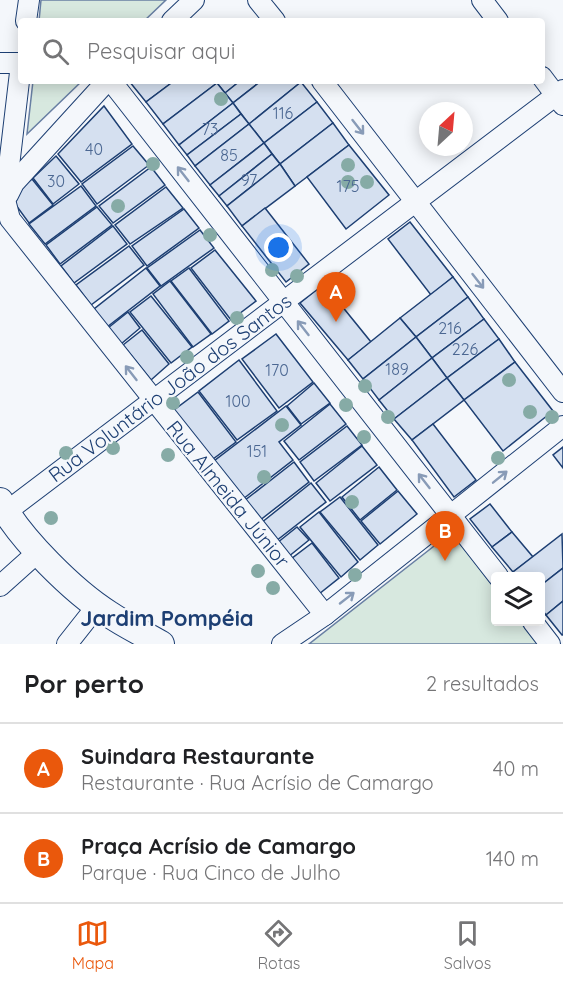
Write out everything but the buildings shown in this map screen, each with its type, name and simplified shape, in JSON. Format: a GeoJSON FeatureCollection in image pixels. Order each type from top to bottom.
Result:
{"type":"FeatureCollection","features":[{"type":"Feature","properties":{"kind":"main road"},"geometry":{"type":"LineString","coordinates":[[3,507],[51,567],[107,614],[161,644]]}},
{"type":"Feature","properties":{"kind":"street"},"geometry":{"type":"LineString","coordinates":[[26,18],[29,0]]}},
{"type":"Feature","properties":{"kind":"street"},"geometry":{"type":"LineString","coordinates":[[175,18],[194,0]]}},
{"type":"Feature","properties":{"kind":"street"},"geometry":{"type":"LineString","coordinates":[[258,0],[273,18]]}},
{"type":"Feature","properties":{"kind":"street"},"geometry":{"type":"LineString","coordinates":[[482,0],[496,18]]}},
{"type":"Feature","properties":{"kind":"street"},"geometry":{"type":"LineString","coordinates":[[0,63],[18,63]]}},
{"type":"Feature","properties":{"kind":"street"},"geometry":{"type":"LineString","coordinates":[[545,80],[561,97]]}},
{"type":"Feature","properties":{"kind":"street"},"geometry":{"type":"LineString","coordinates":[[5,200],[19,84]]}},
{"type":"Feature","properties":{"kind":"street"},"geometry":{"type":"LineString","coordinates":[[5,200],[14,183],[106,84]]}},
{"type":"Feature","properties":{"kind":"street"},"geometry":{"type":"LineString","coordinates":[[111,84],[495,572]]}},
{"type":"Feature","properties":{"kind":"street"},"geometry":{"type":"LineString","coordinates":[[324,84],[563,392]]}},
{"type":"Feature","properties":{"kind":"street","name":"Rua Voluntário João dos Santos"},"geometry":{"type":"LineString","coordinates":[[3,507],[153,401],[416,201],[561,97]]}},
{"type":"Feature","properties":{"kind":"street","name":"Rua Almeida Júnior"},"geometry":{"type":"LineString","coordinates":[[5,200],[10,219],[325,615]]}},
{"type":"Feature","properties":{"kind":"street"},"geometry":{"type":"LineString","coordinates":[[282,644],[325,615],[563,426]]}},
{"type":"Feature","properties":{"kind":"street"},"geometry":{"type":"LineString","coordinates":[[0,586],[38,552]]}},
{"type":"Feature","properties":{"kind":"street"},"geometry":{"type":"LineString","coordinates":[[67,644],[97,606]]}},
{"type":"Feature","properties":{"kind":"street"},"geometry":{"type":"LineString","coordinates":[[537,626],[550,644]]}},
{"type":"Feature","properties":{"kind":"shaded area"},"geometry":{"type":"Polygon","coordinates":[[[41,0],[166,0],[147,18],[39,18],[41,0]]]}},
{"type":"Feature","properties":{"kind":"shaded area"},"geometry":{"type":"Polygon","coordinates":[[[33,84],[79,84],[27,134],[33,84]]]}},
{"type":"Feature","properties":{"kind":"shaded area"},"geometry":{"type":"Polygon","coordinates":[[[452,532],[491,584],[491,626],[524,626],[538,644],[309,644],[452,532]]]}},
{"type":"Feature","properties":{"kind":"place","name":"Suindara Restaurante"},"geometry":{"type":"Point","coordinates":[336,322]}},
{"type":"Feature","properties":{"kind":"place","name":"Praça Acrísio de Camargo"},"geometry":{"type":"Point","coordinates":[445,561]}},
{"type":"Feature","properties":{"kind":"district","name":"Jardim Pompéia"},"geometry":{"type":"Point","coordinates":[167,618]}}]}
